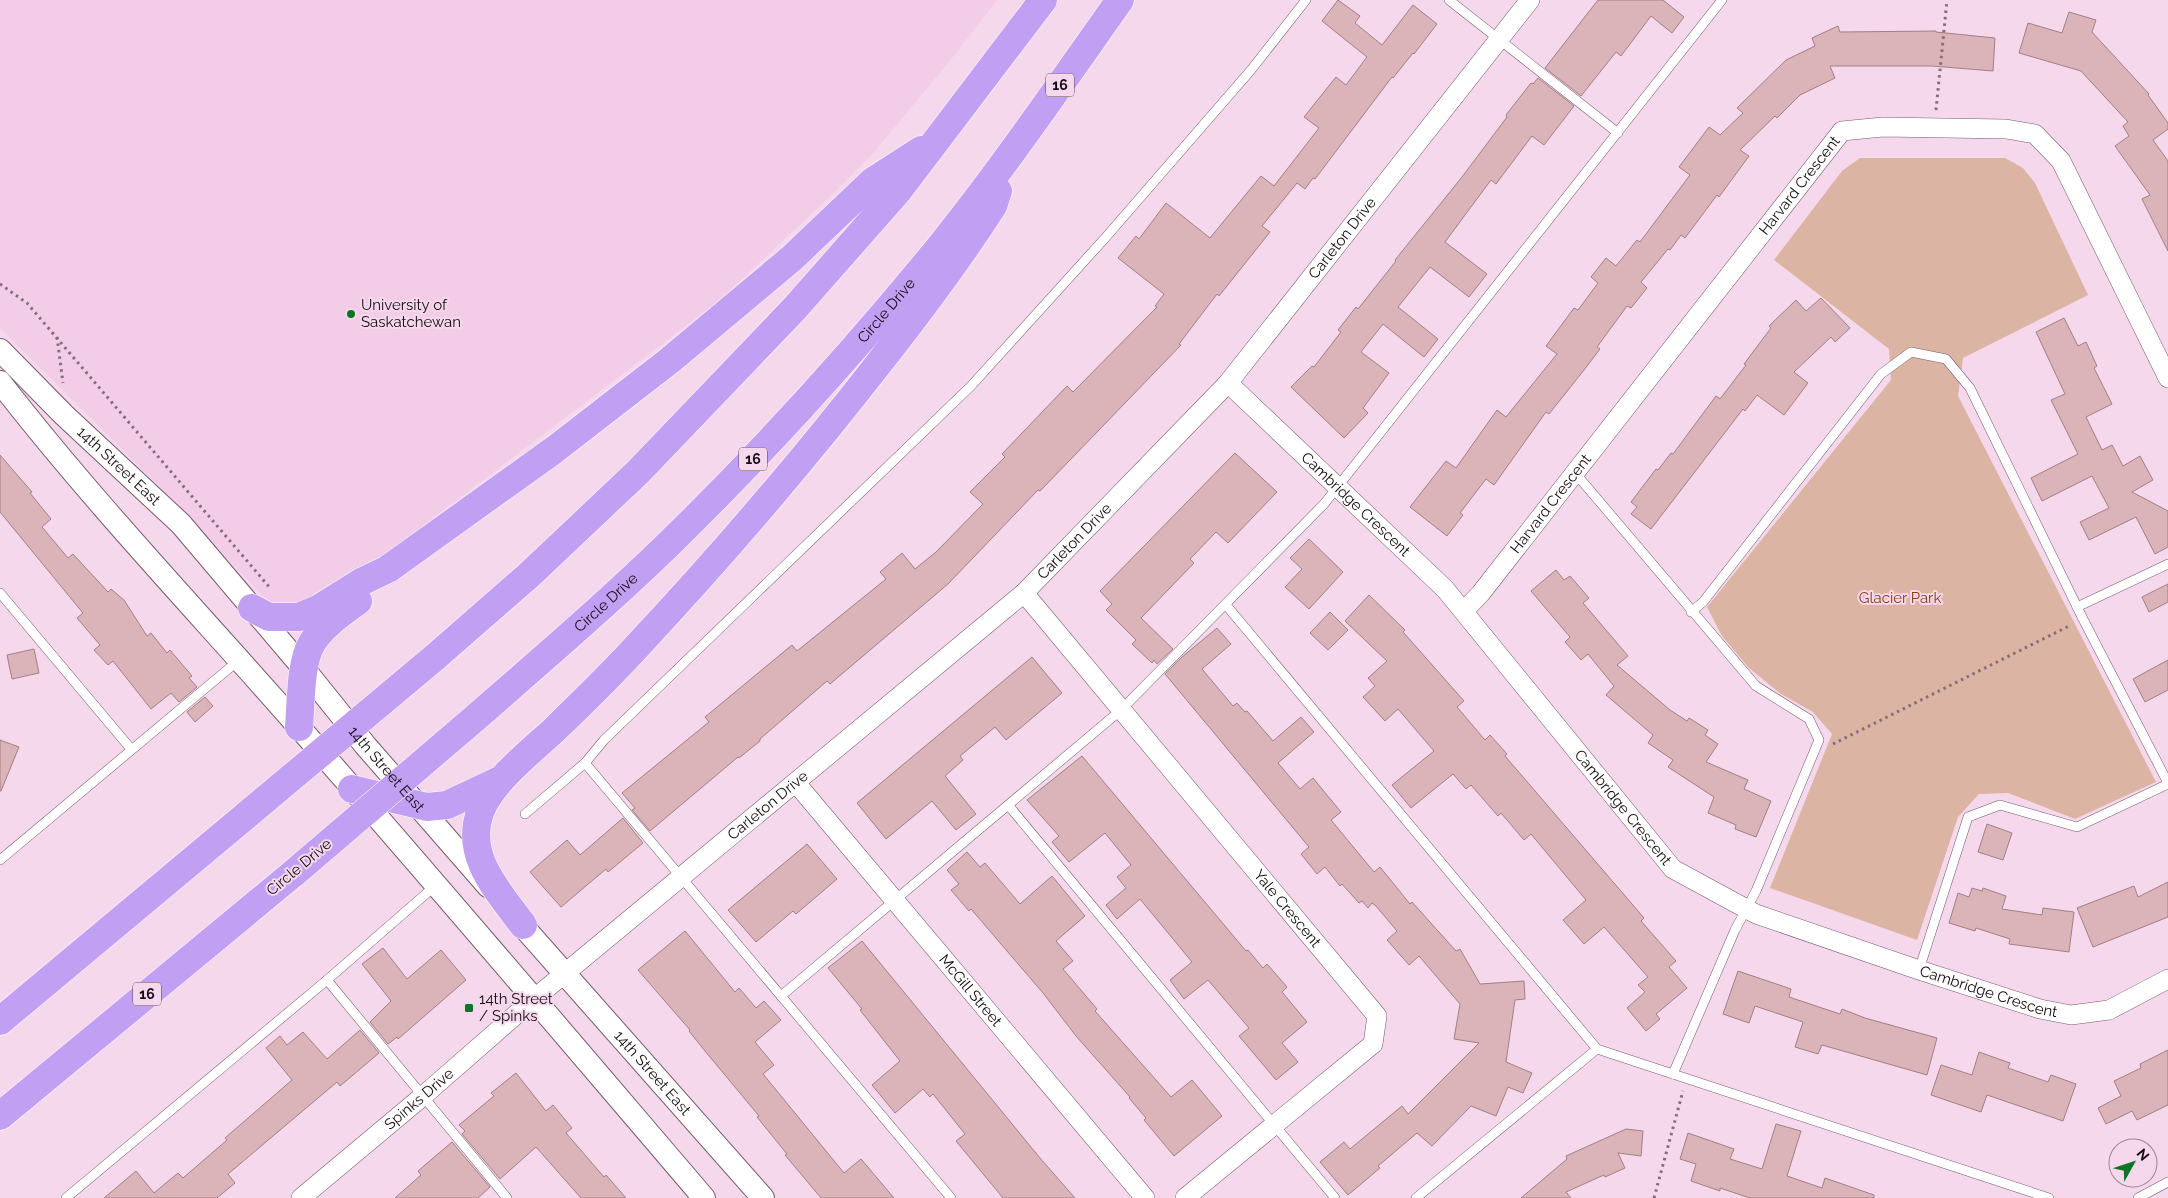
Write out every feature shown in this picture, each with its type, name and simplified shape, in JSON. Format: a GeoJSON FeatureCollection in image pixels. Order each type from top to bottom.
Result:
{"type":"FeatureCollection","features":[{"type":"Feature","properties":{"kind":"highway"},"geometry":{"type":"LineString","coordinates":[[0,1021],[434,658],[502,599],[638,472],[825,275],[898,191],[1043,0]]}},
{"type":"Feature","properties":{"kind":"highway","name":"Circle Drive"},"geometry":{"type":"LineString","coordinates":[[0,1116],[295,872],[474,719],[636,575],[687,526],[755,457],[880,317],[942,243],[1000,169],[1120,0]]}},
{"type":"Feature","properties":{"kind":"highway"},"geometry":{"type":"LineString","coordinates":[[252,608],[269,617],[299,617],[318,610],[361,582],[388,569],[554,450],[669,361],[779,270],[873,181],[938,140]]}},
{"type":"Feature","properties":{"kind":"highway"},"geometry":{"type":"LineString","coordinates":[[523,925],[487,875],[479,857],[476,843],[482,808],[502,780],[642,642],[838,416],[975,234],[993,206],[997,195],[1000,169]]}},
{"type":"Feature","properties":{"kind":"highway"},"geometry":{"type":"LineString","coordinates":[[299,727],[304,669],[308,650],[313,642],[339,615],[368,593],[388,569]]}},
{"type":"Feature","properties":{"kind":"highway"},"geometry":{"type":"LineString","coordinates":[[352,789],[414,802],[427,807],[447,806],[502,780]]}},
{"type":"Feature","properties":{"kind":"street","name":"Carleton Drive"},"geometry":{"type":"LineString","coordinates":[[534,998],[683,877],[1024,593],[1228,383],[1530,0]]}},
{"type":"Feature","properties":{"kind":"street","name":"Harvard Crescent"},"geometry":{"type":"LineString","coordinates":[[1464,611],[1481,593],[1576,474],[1842,130],[1883,127],[2006,129],[2035,134],[2061,161],[2168,378]]}},
{"type":"Feature","properties":{"kind":"street","name":"14th Street East"},"geometry":{"type":"LineString","coordinates":[[0,350],[64,415],[181,524],[414,802],[762,1198]]}},
{"type":"Feature","properties":{"kind":"street"},"geometry":{"type":"LineString","coordinates":[[0,382],[44,439],[299,727],[704,1198]]}},
{"type":"Feature","properties":{"kind":"street","name":"Cambridge Crescent"},"geometry":{"type":"LineString","coordinates":[[1228,383],[1445,590],[1673,869],[1746,910],[1919,970],[2040,1009],[2071,1016],[2109,1010],[2168,979]]}},
{"type":"Feature","properties":{"kind":"street","name":"Yale Crescent"},"geometry":{"type":"LineString","coordinates":[[1024,593],[1377,1016],[1373,1044],[1185,1198]]}},
{"type":"Feature","properties":{"kind":"street","name":"McGill Street"},"geometry":{"type":"LineString","coordinates":[[796,783],[1145,1198]]}},
{"type":"Feature","properties":{"kind":"street","name":"Spinks Drive"},"geometry":{"type":"LineString","coordinates":[[301,1198],[423,1096],[534,998]]}},
{"type":"Feature","properties":{"kind":"lane"},"geometry":{"type":"LineString","coordinates":[[525,814],[585,763],[604,740],[970,386],[1106,237],[1251,70],[1306,0]]}},
{"type":"Feature","properties":{"kind":"lane"},"geometry":{"type":"LineString","coordinates":[[1450,0],[1618,133]]}},
{"type":"Feature","properties":{"kind":"lane"},"geometry":{"type":"LineString","coordinates":[[781,996],[1121,710],[1337,489],[1722,0]]}},
{"type":"Feature","properties":{"kind":"lane"},"geometry":{"type":"LineString","coordinates":[[1691,612],[1703,602],[1881,374],[1911,352],[1946,359],[1970,388],[2077,607],[2168,784],[2077,827],[2000,804],[1968,817],[1919,970]]}},
{"type":"Feature","properties":{"kind":"lane"},"geometry":{"type":"LineString","coordinates":[[1576,474],[1691,612],[1756,686],[1809,719],[1819,740],[1756,891],[1673,1074]]}},
{"type":"Feature","properties":{"kind":"lane"},"geometry":{"type":"LineString","coordinates":[[2077,607],[2168,564]]}},
{"type":"Feature","properties":{"kind":"lane"},"geometry":{"type":"LineString","coordinates":[[0,593],[131,749]]}},
{"type":"Feature","properties":{"kind":"lane"},"geometry":{"type":"LineString","coordinates":[[1226,604],[1597,1049],[2049,1198]]}},
{"type":"Feature","properties":{"kind":"lane"},"geometry":{"type":"LineString","coordinates":[[0,860],[239,660]]}},
{"type":"Feature","properties":{"kind":"lane"},"geometry":{"type":"LineString","coordinates":[[585,763],[683,877],[951,1198]]}},
{"type":"Feature","properties":{"kind":"lane"},"geometry":{"type":"LineString","coordinates":[[1009,806],[1335,1198]]}},
{"type":"Feature","properties":{"kind":"lane"},"geometry":{"type":"LineString","coordinates":[[66,1198],[327,980],[435,886]]}},
{"type":"Feature","properties":{"kind":"lane"},"geometry":{"type":"LineString","coordinates":[[327,980],[507,1198]]}},
{"type":"Feature","properties":{"kind":"lane"},"geometry":{"type":"LineString","coordinates":[[1416,1198],[1597,1049]]}},
{"type":"Feature","properties":{"kind":"lane"},"geometry":{"type":"LineString","coordinates":[[2138,1198],[2168,1182]]}},
{"type":"Feature","properties":{"kind":"path"},"geometry":{"type":"LineString","coordinates":[[1936,107],[1947,0]]}},
{"type":"Feature","properties":{"kind":"path"},"geometry":{"type":"LineString","coordinates":[[0,284],[27,303],[57,336],[64,388]]}},
{"type":"Feature","properties":{"kind":"path"},"geometry":{"type":"LineString","coordinates":[[1831,745],[2083,619]]}},
{"type":"Feature","properties":{"kind":"shaded area","name":"University of Saskatchewan"},"geometry":{"type":"Polygon","coordinates":[[[0,0],[997,0],[953,57],[875,151],[838,189],[720,300],[336,592],[311,604],[276,605],[263,597],[182,509],[0,328],[0,0]]]}},
{"type":"Feature","properties":{"kind":"green space","name":"Glacier Park"},"geometry":{"type":"Polygon","coordinates":[[[1860,158],[2005,158],[2023,168],[2035,183],[2088,295],[1963,358],[1958,396],[2156,782],[2075,819],[2008,793],[1979,794],[1958,817],[1917,940],[1770,888],[1832,734],[1813,712],[1781,694],[1748,667],[1722,636],[1707,607],[1891,380],[1889,349],[1774,260],[1842,171],[1860,158]]]}},
{"type":"Feature","properties":{"kind":"building"},"geometry":{"type":"Polygon","coordinates":[[[1338,0],[1360,16],[1355,23],[1382,45],[1413,5],[1437,24],[1414,54],[1392,77],[1315,179],[1313,178],[1305,189],[1297,183],[1262,226],[1270,232],[1219,296],[1217,294],[1179,344],[1181,345],[1040,491],[1038,490],[948,584],[830,684],[827,681],[760,741],[738,757],[650,831],[632,810],[635,808],[622,793],[709,722],[705,717],[792,645],[797,651],[886,579],[880,572],[902,553],[915,569],[936,552],[983,504],[970,492],[1005,457],[1002,454],[1067,386],[1073,392],[1157,307],[1155,306],[1164,294],[1118,258],[1136,236],[1139,239],[1166,203],[1210,238],[1261,176],[1274,186],[1319,128],[1304,117],[1336,77],[1346,85],[1367,57],[1322,21],[1338,0]]]}},
{"type":"Feature","properties":{"kind":"building"},"geometry":{"type":"Polygon","coordinates":[[[1598,0],[1663,0],[1684,17],[1672,33],[1651,16],[1621,56],[1616,52],[1581,96],[1545,68],[1598,0]]]}},
{"type":"Feature","properties":{"kind":"building"},"geometry":{"type":"Polygon","coordinates":[[[2069,12],[2096,20],[2092,32],[2149,94],[2168,123],[2168,129],[2153,140],[2168,161],[2168,251],[2142,199],[2150,195],[2115,146],[2129,136],[2123,126],[2128,122],[2081,71],[2019,53],[2028,23],[2062,33],[2069,12]]]}},
{"type":"Feature","properties":{"kind":"building"},"geometry":{"type":"Polygon","coordinates":[[[1838,26],[1840,32],[1936,31],[1995,38],[1993,71],[1932,66],[1830,66],[1835,78],[1800,95],[1740,150],[1749,156],[1719,197],[1717,195],[1685,238],[1681,235],[1641,282],[1647,288],[1631,308],[1627,306],[1597,347],[1600,349],[1549,414],[1546,412],[1494,485],[1486,479],[1460,513],[1463,515],[1447,536],[1410,507],[1446,461],[1456,468],[1497,410],[1506,417],[1557,354],[1546,346],[1574,308],[1578,310],[1598,283],[1591,277],[1606,258],[1616,266],[1637,240],[1640,242],[1690,175],[1679,167],[1709,127],[1720,135],[1743,113],[1737,108],[1786,60],[1815,46],[1812,38],[1838,26]]]}},
{"type":"Feature","properties":{"kind":"building"},"geometry":{"type":"Polygon","coordinates":[[[1538,78],[1574,106],[1544,145],[1532,136],[1496,184],[1491,180],[1445,242],[1487,274],[1469,297],[1430,267],[1398,307],[1438,339],[1424,357],[1383,324],[1361,352],[1389,373],[1363,408],[1368,413],[1344,438],[1291,387],[1312,366],[1314,367],[1341,332],[1338,330],[1356,307],[1358,309],[1462,177],[1507,117],[1506,115],[1531,83],[1533,84],[1538,78]]]}},
{"type":"Feature","properties":{"kind":"building"},"geometry":{"type":"Polygon","coordinates":[[[1821,298],[1850,328],[1835,342],[1831,337],[1794,372],[1808,383],[1784,415],[1757,395],[1745,411],[1743,409],[1651,529],[1631,514],[1637,507],[1631,502],[1656,469],[1658,470],[1671,453],[1673,454],[1716,396],[1720,399],[1771,328],[1769,326],[1796,300],[1806,311],[1821,298]]]}},
{"type":"Feature","properties":{"kind":"building"},"geometry":{"type":"Polygon","coordinates":[[[2064,318],[2078,346],[2086,342],[2097,366],[2094,368],[2112,404],[2086,417],[2102,450],[2112,445],[2123,466],[2140,456],[2153,480],[2132,492],[2168,511],[2168,547],[2155,554],[2136,517],[2089,540],[2080,522],[2109,508],[2092,476],[2042,501],[2031,478],[2078,454],[2051,400],[2065,394],[2036,332],[2064,318]]]}},
{"type":"Feature","properties":{"kind":"building"},"geometry":{"type":"Polygon","coordinates":[[[1235,453],[1277,492],[1228,543],[1216,532],[1190,559],[1194,563],[1141,618],[1173,649],[1157,664],[1154,660],[1152,663],[1132,644],[1136,640],[1106,610],[1112,604],[1100,591],[1235,453]]]}},
{"type":"Feature","properties":{"kind":"building"},"geometry":{"type":"Polygon","coordinates":[[[0,455],[32,492],[30,493],[51,519],[42,527],[68,558],[73,554],[108,592],[111,589],[124,600],[147,636],[151,633],[167,653],[170,650],[192,676],[189,678],[197,687],[179,702],[171,693],[151,709],[113,661],[108,665],[94,650],[100,645],[77,618],[83,613],[0,512],[0,455]]]}},
{"type":"Feature","properties":{"kind":"building"},"geometry":{"type":"Polygon","coordinates":[[[1309,539],[1343,572],[1309,609],[1285,587],[1302,569],[1290,558],[1309,539]]]}},
{"type":"Feature","properties":{"kind":"building"},"geometry":{"type":"Polygon","coordinates":[[[1556,570],[1564,580],[1570,576],[1589,598],[1583,603],[1628,656],[1617,665],[1670,710],[1687,721],[1689,718],[1708,730],[1705,735],[1718,744],[1706,762],[1748,780],[1744,789],[1771,801],[1756,837],[1735,829],[1736,825],[1708,813],[1714,797],[1668,767],[1673,760],[1648,743],[1653,735],[1606,695],[1614,686],[1588,654],[1581,660],[1565,642],[1570,637],[1531,591],[1556,570]]]}},
{"type":"Feature","properties":{"kind":"building"},"geometry":{"type":"Polygon","coordinates":[[[2168,584],[2168,602],[2149,612],[2142,597],[2168,584]]]}},
{"type":"Feature","properties":{"kind":"building"},"geometry":{"type":"Polygon","coordinates":[[[1369,595],[1405,630],[1403,632],[1464,701],[1457,707],[1485,740],[1490,735],[1507,754],[1505,756],[1644,918],[1641,921],[1676,961],[1669,967],[1687,988],[1656,1014],[1660,1019],[1646,1031],[1627,1008],[1645,992],[1638,985],[1648,977],[1604,927],[1584,944],[1563,920],[1586,900],[1531,834],[1524,840],[1501,813],[1498,816],[1471,785],[1466,789],[1453,774],[1411,808],[1392,785],[1434,751],[1398,709],[1385,721],[1363,697],[1375,686],[1368,678],[1387,661],[1345,621],[1369,595]]]}},
{"type":"Feature","properties":{"kind":"building"},"geometry":{"type":"Polygon","coordinates":[[[1330,612],[1348,630],[1328,650],[1310,633],[1330,612]]]}},
{"type":"Feature","properties":{"kind":"building"},"geometry":{"type":"Polygon","coordinates":[[[1217,628],[1231,644],[1202,669],[1233,706],[1237,703],[1245,712],[1247,711],[1273,741],[1301,717],[1314,732],[1278,763],[1300,789],[1313,778],[1341,812],[1331,820],[1374,872],[1380,867],[1410,904],[1412,902],[1456,951],[1460,949],[1480,984],[1524,981],[1525,999],[1515,1000],[1506,1062],[1532,1073],[1523,1093],[1508,1087],[1496,1116],[1471,1106],[1432,1146],[1417,1133],[1378,1166],[1380,1168],[1348,1195],[1320,1162],[1344,1142],[1350,1149],[1402,1106],[1408,1114],[1479,1043],[1454,1039],[1460,1004],[1419,956],[1409,965],[1387,940],[1397,931],[1376,906],[1372,903],[1368,908],[1362,901],[1359,903],[1342,884],[1340,886],[1325,867],[1317,874],[1301,854],[1309,847],[1165,674],[1217,628]]]}},
{"type":"Feature","properties":{"kind":"building"},"geometry":{"type":"Polygon","coordinates":[[[34,649],[39,673],[12,679],[7,655],[34,649]]]}},
{"type":"Feature","properties":{"kind":"building"},"geometry":{"type":"Polygon","coordinates":[[[1032,657],[1062,693],[1006,740],[995,727],[960,756],[963,760],[945,776],[976,814],[956,830],[932,801],[886,839],[857,803],[1032,657]]]}},
{"type":"Feature","properties":{"kind":"building"},"geometry":{"type":"Polygon","coordinates":[[[2168,660],[2168,690],[2145,702],[2133,679],[2168,660]]]}},
{"type":"Feature","properties":{"kind":"building"},"geometry":{"type":"Polygon","coordinates":[[[205,697],[213,706],[195,722],[187,712],[205,697]]]}},
{"type":"Feature","properties":{"kind":"building"},"geometry":{"type":"Polygon","coordinates":[[[0,740],[19,747],[1,791],[0,791],[0,740]]]}},
{"type":"Feature","properties":{"kind":"building"},"geometry":{"type":"Polygon","coordinates":[[[1082,756],[1246,951],[1248,950],[1263,968],[1267,964],[1287,987],[1282,992],[1307,1022],[1282,1043],[1298,1062],[1276,1080],[1239,1036],[1249,1028],[1208,980],[1184,999],[1170,980],[1192,962],[1140,899],[1117,919],[1106,905],[1126,888],[1117,877],[1131,865],[1105,833],[1069,862],[1052,842],[1059,836],[1027,800],[1082,756]]]}},
{"type":"Feature","properties":{"kind":"building"},"geometry":{"type":"Polygon","coordinates":[[[623,818],[643,843],[608,872],[606,869],[561,907],[530,872],[567,840],[580,855],[623,818]]]}},
{"type":"Feature","properties":{"kind":"building"},"geometry":{"type":"Polygon","coordinates":[[[1987,824],[2012,833],[2003,860],[1978,852],[1987,824]]]}},
{"type":"Feature","properties":{"kind":"building"},"geometry":{"type":"Polygon","coordinates":[[[807,844],[837,879],[796,914],[793,911],[756,942],[728,910],[807,844]]]}},
{"type":"Feature","properties":{"kind":"building"},"geometry":{"type":"Polygon","coordinates":[[[967,852],[980,867],[985,863],[1020,904],[1052,876],[1085,916],[1056,941],[1073,961],[1063,969],[1097,1009],[1095,1011],[1171,1097],[1192,1080],[1222,1116],[1174,1156],[1144,1120],[1146,1118],[1130,1097],[1076,1036],[1043,993],[971,909],[969,911],[951,890],[959,884],[947,870],[967,852]]]}},
{"type":"Feature","properties":{"kind":"building"},"geometry":{"type":"Polygon","coordinates":[[[2168,882],[2168,917],[2093,947],[2077,908],[2134,886],[2138,897],[2168,882]]]}},
{"type":"Feature","properties":{"kind":"building"},"geometry":{"type":"Polygon","coordinates":[[[1972,888],[1982,891],[1983,888],[2006,896],[2002,909],[2042,915],[2043,908],[2074,912],[2069,952],[2009,944],[2010,939],[1976,928],[1975,931],[1949,923],[1958,893],[1969,897],[1972,888]]]}},
{"type":"Feature","properties":{"kind":"building"},"geometry":{"type":"Polygon","coordinates":[[[685,931],[735,992],[739,988],[756,1008],[764,1001],[781,1020],[755,1042],[774,1065],[763,1074],[844,1173],[861,1159],[894,1198],[821,1198],[785,1155],[787,1154],[757,1117],[759,1116],[690,1030],[638,970],[685,931]]]}},
{"type":"Feature","properties":{"kind":"building"},"geometry":{"type":"Polygon","coordinates":[[[862,941],[1075,1198],[1003,1198],[956,1141],[965,1134],[933,1094],[930,1097],[923,1089],[895,1113],[872,1085],[900,1061],[860,1010],[862,1009],[828,968],[862,941]]]}},
{"type":"Feature","properties":{"kind":"building"},"geometry":{"type":"Polygon","coordinates":[[[383,948],[407,979],[441,950],[466,980],[398,1039],[397,1037],[388,1044],[370,1022],[391,1001],[362,964],[383,948]]]}},
{"type":"Feature","properties":{"kind":"building"},"geometry":{"type":"Polygon","coordinates":[[[1738,971],[1791,989],[1789,997],[1840,1014],[1842,1009],[1865,1018],[1937,1038],[1927,1075],[1822,1045],[1818,1054],[1795,1047],[1803,1022],[1755,1006],[1749,1023],[1723,1014],[1738,971]]]}},
{"type":"Feature","properties":{"kind":"building"},"geometry":{"type":"Polygon","coordinates":[[[360,1030],[379,1053],[340,1086],[337,1082],[228,1174],[235,1183],[217,1198],[104,1198],[136,1171],[154,1193],[178,1173],[183,1178],[227,1140],[225,1138],[292,1080],[266,1048],[280,1036],[287,1045],[303,1032],[327,1059],[360,1030]]]}},
{"type":"Feature","properties":{"kind":"building"},"geometry":{"type":"Polygon","coordinates":[[[2168,1050],[2168,1105],[2137,1120],[2132,1111],[2106,1124],[2098,1108],[2121,1096],[2114,1081],[2141,1068],[2140,1064],[2168,1050]]]}},
{"type":"Feature","properties":{"kind":"building"},"geometry":{"type":"Polygon","coordinates":[[[1979,1052],[2010,1063],[2008,1068],[2048,1082],[2051,1075],[2076,1084],[2063,1121],[1987,1095],[1981,1112],[1931,1095],[1941,1065],[1972,1075],[1979,1052]]]}},
{"type":"Feature","properties":{"kind":"building"},"geometry":{"type":"Polygon","coordinates":[[[516,1073],[546,1111],[553,1105],[572,1128],[566,1133],[604,1177],[606,1175],[626,1198],[581,1198],[536,1147],[500,1179],[462,1134],[465,1131],[459,1125],[494,1096],[491,1093],[516,1073]]]}},
{"type":"Feature","properties":{"kind":"building"},"geometry":{"type":"Polygon","coordinates":[[[1776,1124],[1801,1131],[1787,1176],[1822,1188],[1825,1178],[1874,1195],[1874,1198],[1750,1198],[1720,1188],[1720,1191],[1691,1181],[1696,1164],[1680,1159],[1688,1133],[1734,1149],[1730,1159],[1762,1169],[1776,1124]]]}},
{"type":"Feature","properties":{"kind":"building"},"geometry":{"type":"Polygon","coordinates":[[[1626,1129],[1643,1131],[1641,1156],[1618,1153],[1625,1168],[1566,1192],[1571,1198],[1521,1198],[1567,1159],[1566,1156],[1626,1129]]]}},
{"type":"Feature","properties":{"kind":"building"},"geometry":{"type":"Polygon","coordinates":[[[452,1142],[490,1187],[478,1198],[395,1198],[421,1175],[418,1171],[452,1142]]]}},
{"type":"Feature","properties":{"kind":"place","name":"University of Saskatchewan"},"geometry":{"type":"Point","coordinates":[351,314]}},
{"type":"Feature","properties":{"kind":"place","name":"14th Street / Spinks"},"geometry":{"type":"Point","coordinates":[469,1008]}}]}
